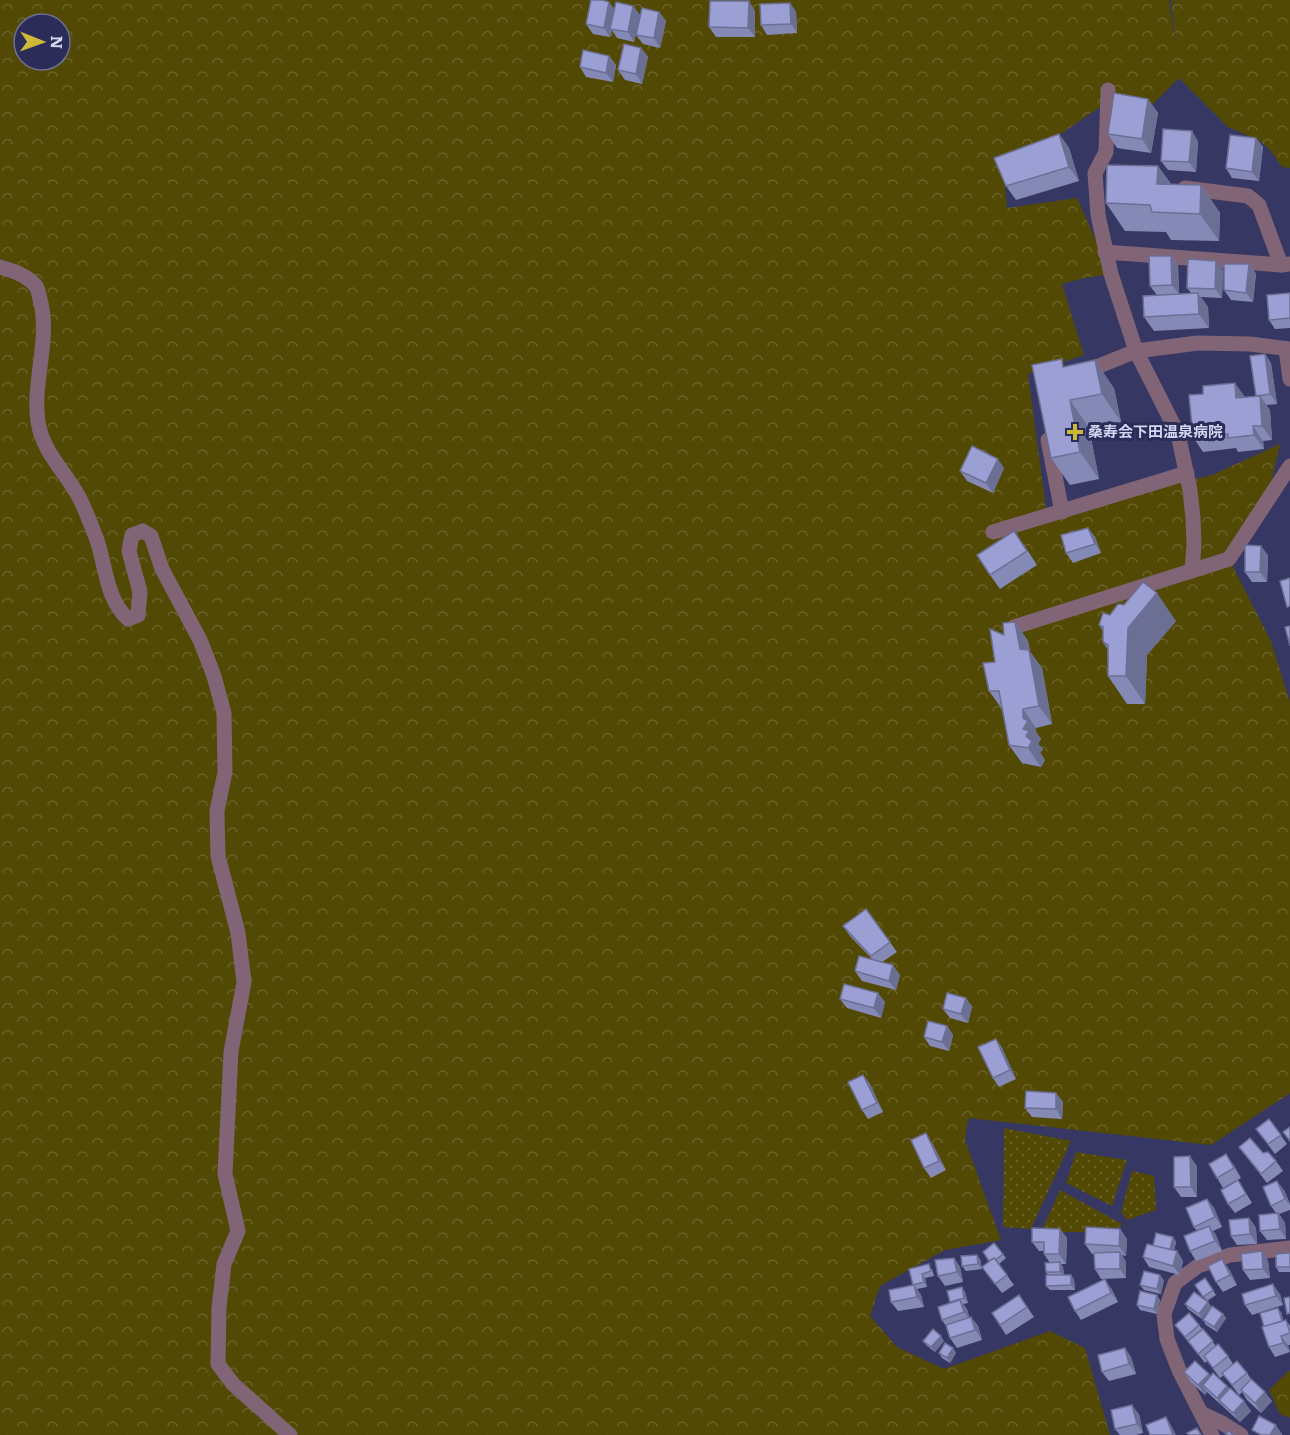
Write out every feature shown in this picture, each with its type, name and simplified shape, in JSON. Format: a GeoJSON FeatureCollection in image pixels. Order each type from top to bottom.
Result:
{"type":"FeatureCollection","features":[{"type":"Feature","properties":{"kind":"street"},"geometry":{"type":"LineString","coordinates":[[1108,90],[1106,152],[1101,174],[1098,215],[1111,274],[1137,351],[1178,434],[1187,473],[1193,518],[1192,571]]}},
{"type":"Feature","properties":{"kind":"street"},"geometry":{"type":"LineString","coordinates":[[1105,252],[1285,264],[1259,205],[1248,196],[1166,184]]}},
{"type":"Feature","properties":{"kind":"street"},"geometry":{"type":"LineString","coordinates":[[0,267],[22,274],[37,287],[42,307],[44,336],[37,396],[38,422],[43,441],[49,452],[80,499],[97,540],[111,595],[128,619],[138,615],[140,592],[129,551],[132,535],[143,531],[151,536],[162,568],[200,640],[214,676],[224,713],[225,772],[217,811],[218,856],[238,933],[244,982],[231,1052],[225,1174],[238,1231],[224,1264],[219,1308],[218,1364],[232,1384],[290,1435]]}},
{"type":"Feature","properties":{"kind":"street"},"geometry":{"type":"LineString","coordinates":[[1064,374],[1094,368],[1137,351],[1198,343],[1250,344],[1288,349],[1290,379]]}},
{"type":"Feature","properties":{"kind":"street"},"geometry":{"type":"LineString","coordinates":[[1046,426],[1062,512]]}},
{"type":"Feature","properties":{"kind":"street"},"geometry":{"type":"LineString","coordinates":[[1014,627],[1229,559],[1290,466]]}},
{"type":"Feature","properties":{"kind":"street"},"geometry":{"type":"LineString","coordinates":[[993,532],[1187,473]]}},
{"type":"Feature","properties":{"kind":"street"},"geometry":{"type":"LineString","coordinates":[[1212,1435],[1179,1370],[1167,1339],[1164,1314],[1175,1283],[1198,1266],[1230,1255],[1290,1248]]}},
{"type":"Feature","properties":{"kind":"street"},"geometry":{"type":"LineString","coordinates":[[1201,1413],[1241,1435]]}},
{"type":"Feature","properties":{"kind":"green space"},"geometry":{"type":"Polygon","coordinates":[[[0,0],[1169,0],[1176,47],[1171,0],[1290,0],[1290,168],[1282,167],[1270,150],[1260,141],[1228,127],[1179,78],[1152,105],[1116,96],[1004,173],[1007,208],[1077,198],[1111,274],[1062,284],[1084,355],[1028,374],[1047,516],[1212,475],[1280,444],[1270,487],[1229,559],[1271,641],[1290,702],[1290,1093],[1211,1145],[968,1118],[965,1140],[1001,1240],[945,1250],[880,1286],[870,1316],[897,1347],[944,1369],[1050,1331],[1085,1348],[1110,1435],[0,1435],[0,0]]]}},
{"type":"Feature","properties":{"kind":"green space"},"geometry":{"type":"Polygon","coordinates":[[[1004,1128],[1071,1141],[1031,1229],[1003,1227],[1004,1128]]]}},
{"type":"Feature","properties":{"kind":"green space"},"geometry":{"type":"Polygon","coordinates":[[[1076,1152],[1127,1160],[1112,1206],[1066,1183],[1076,1152]]]}},
{"type":"Feature","properties":{"kind":"green space"},"geometry":{"type":"Polygon","coordinates":[[[1132,1171],[1154,1176],[1156,1210],[1127,1220],[1121,1212],[1132,1171]]]}},
{"type":"Feature","properties":{"kind":"green space"},"geometry":{"type":"Polygon","coordinates":[[[1060,1190],[1122,1224],[1114,1232],[1041,1232],[1060,1190]]]}},
{"type":"Feature","properties":{"kind":"green space"},"geometry":{"type":"Polygon","coordinates":[[[1290,1370],[1290,1418],[1280,1414],[1269,1390],[1290,1370]]]}},
{"type":"Feature","properties":{"kind":"building"},"geometry":{"type":"Polygon","coordinates":[[[591,0],[609,2],[604,28],[586,24],[591,0]]]}},
{"type":"Feature","properties":{"kind":"building"},"geometry":{"type":"Polygon","coordinates":[[[710,1],[749,1],[748,28],[709,27],[710,1]]]}},
{"type":"Feature","properties":{"kind":"building"},"geometry":{"type":"Polygon","coordinates":[[[616,2],[633,6],[628,32],[610,29],[616,2]]]}},
{"type":"Feature","properties":{"kind":"building"},"geometry":{"type":"Polygon","coordinates":[[[790,3],[791,24],[761,25],[760,4],[790,3]]]}},
{"type":"Feature","properties":{"kind":"building"},"geometry":{"type":"Polygon","coordinates":[[[642,8],[659,12],[654,38],[636,35],[642,8]]]}},
{"type":"Feature","properties":{"kind":"building"},"geometry":{"type":"Polygon","coordinates":[[[624,44],[641,48],[636,74],[618,70],[624,44]]]}},
{"type":"Feature","properties":{"kind":"building"},"geometry":{"type":"Polygon","coordinates":[[[583,50],[609,56],[606,73],[580,67],[583,50]]]}},
{"type":"Feature","properties":{"kind":"building"},"geometry":{"type":"Polygon","coordinates":[[[1114,93],[1148,99],[1142,139],[1108,134],[1114,93]]]}},
{"type":"Feature","properties":{"kind":"building"},"geometry":{"type":"Polygon","coordinates":[[[1163,129],[1192,131],[1189,162],[1161,161],[1163,129]]]}},
{"type":"Feature","properties":{"kind":"building"},"geometry":{"type":"Polygon","coordinates":[[[1059,134],[1069,167],[1006,186],[994,158],[1059,134]]]}},
{"type":"Feature","properties":{"kind":"building"},"geometry":{"type":"Polygon","coordinates":[[[1230,135],[1256,138],[1252,172],[1226,168],[1230,135]]]}},
{"type":"Feature","properties":{"kind":"building"},"geometry":{"type":"Polygon","coordinates":[[[1107,165],[1158,166],[1157,184],[1201,185],[1200,214],[1152,212],[1150,205],[1106,203],[1107,165]]]}},
{"type":"Feature","properties":{"kind":"building"},"geometry":{"type":"Polygon","coordinates":[[[1149,256],[1171,256],[1172,285],[1150,286],[1149,256]]]}},
{"type":"Feature","properties":{"kind":"building"},"geometry":{"type":"Polygon","coordinates":[[[1188,259],[1216,261],[1215,289],[1187,288],[1188,259]]]}},
{"type":"Feature","properties":{"kind":"building"},"geometry":{"type":"Polygon","coordinates":[[[1224,264],[1249,264],[1246,293],[1224,290],[1224,264]]]}},
{"type":"Feature","properties":{"kind":"building"},"geometry":{"type":"Polygon","coordinates":[[[1198,293],[1199,314],[1144,317],[1143,296],[1198,293]]]}},
{"type":"Feature","properties":{"kind":"building"},"geometry":{"type":"Polygon","coordinates":[[[1290,293],[1290,318],[1269,320],[1267,295],[1290,293]]]}},
{"type":"Feature","properties":{"kind":"building"},"geometry":{"type":"Polygon","coordinates":[[[1265,354],[1270,394],[1256,396],[1250,356],[1265,354]]]}},
{"type":"Feature","properties":{"kind":"building"},"geometry":{"type":"Polygon","coordinates":[[[1062,359],[1063,367],[1095,360],[1102,394],[1070,400],[1080,452],[1051,458],[1032,365],[1062,359]]]}},
{"type":"Feature","properties":{"kind":"building"},"geometry":{"type":"Polygon","coordinates":[[[1235,383],[1236,398],[1260,396],[1262,426],[1253,426],[1254,435],[1228,438],[1228,434],[1193,437],[1189,395],[1203,394],[1203,386],[1235,383]]]}},
{"type":"Feature","properties":{"kind":"building"},"geometry":{"type":"Polygon","coordinates":[[[972,446],[998,459],[986,483],[960,471],[972,446]]]}},
{"type":"Feature","properties":{"kind":"building"},"geometry":{"type":"Polygon","coordinates":[[[1088,528],[1095,544],[1066,553],[1061,535],[1088,528]]]}},
{"type":"Feature","properties":{"kind":"building"},"geometry":{"type":"Polygon","coordinates":[[[1014,531],[1027,551],[990,575],[977,555],[1014,531]]]}},
{"type":"Feature","properties":{"kind":"building"},"geometry":{"type":"Polygon","coordinates":[[[1245,545],[1261,546],[1260,572],[1245,572],[1245,545]]]}},
{"type":"Feature","properties":{"kind":"building"},"geometry":{"type":"Polygon","coordinates":[[[1290,578],[1290,606],[1287,607],[1280,581],[1290,578]]]}},
{"type":"Feature","properties":{"kind":"building"},"geometry":{"type":"Polygon","coordinates":[[[1143,582],[1157,593],[1128,628],[1126,676],[1108,676],[1108,645],[1103,642],[1103,627],[1099,625],[1103,613],[1110,615],[1118,604],[1124,605],[1143,582]]]}},
{"type":"Feature","properties":{"kind":"building"},"geometry":{"type":"Polygon","coordinates":[[[1015,622],[1020,649],[1029,650],[1039,706],[1023,709],[1023,718],[1028,721],[1023,729],[1029,731],[1026,736],[1032,741],[1028,748],[1009,745],[999,691],[989,691],[983,663],[995,662],[990,629],[1004,635],[1003,623],[1015,622]]]}},
{"type":"Feature","properties":{"kind":"building"},"geometry":{"type":"Polygon","coordinates":[[[1290,626],[1290,646],[1285,627],[1290,626]]]}},
{"type":"Feature","properties":{"kind":"building"},"geometry":{"type":"Polygon","coordinates":[[[866,909],[890,942],[871,956],[843,926],[866,909]]]}},
{"type":"Feature","properties":{"kind":"building"},"geometry":{"type":"Polygon","coordinates":[[[859,956],[893,965],[889,981],[855,971],[859,956]]]}},
{"type":"Feature","properties":{"kind":"building"},"geometry":{"type":"Polygon","coordinates":[[[844,984],[878,993],[874,1008],[840,999],[844,984]]]}},
{"type":"Feature","properties":{"kind":"building"},"geometry":{"type":"Polygon","coordinates":[[[947,993],[966,998],[961,1014],[943,1009],[947,993]]]}},
{"type":"Feature","properties":{"kind":"building"},"geometry":{"type":"Polygon","coordinates":[[[928,1021],[947,1026],[942,1042],[924,1037],[928,1021]]]}},
{"type":"Feature","properties":{"kind":"building"},"geometry":{"type":"Polygon","coordinates":[[[996,1039],[1010,1070],[993,1078],[978,1047],[996,1039]]]}},
{"type":"Feature","properties":{"kind":"building"},"geometry":{"type":"Polygon","coordinates":[[[863,1075],[877,1103],[862,1110],[848,1082],[863,1075]]]}},
{"type":"Feature","properties":{"kind":"building"},"geometry":{"type":"Polygon","coordinates":[[[1026,1091],[1056,1093],[1056,1109],[1025,1108],[1026,1091]]]}},
{"type":"Feature","properties":{"kind":"building"},"geometry":{"type":"Polygon","coordinates":[[[1269,1119],[1281,1135],[1268,1144],[1256,1129],[1269,1119]]]}},
{"type":"Feature","properties":{"kind":"building"},"geometry":{"type":"Polygon","coordinates":[[[1290,1127],[1290,1141],[1283,1132],[1290,1127]]]}},
{"type":"Feature","properties":{"kind":"building"},"geometry":{"type":"Polygon","coordinates":[[[926,1133],[939,1161],[924,1168],[911,1140],[926,1133]]]}},
{"type":"Feature","properties":{"kind":"building"},"geometry":{"type":"Polygon","coordinates":[[[1250,1138],[1263,1153],[1268,1152],[1276,1161],[1261,1174],[1239,1147],[1250,1138]]]}},
{"type":"Feature","properties":{"kind":"building"},"geometry":{"type":"Polygon","coordinates":[[[1226,1154],[1234,1168],[1217,1178],[1209,1164],[1226,1154]]]}},
{"type":"Feature","properties":{"kind":"building"},"geometry":{"type":"Polygon","coordinates":[[[1190,1156],[1191,1187],[1174,1187],[1174,1157],[1190,1156]]]}},
{"type":"Feature","properties":{"kind":"building"},"geometry":{"type":"Polygon","coordinates":[[[1238,1180],[1246,1194],[1228,1204],[1221,1190],[1238,1180]]]}},
{"type":"Feature","properties":{"kind":"building"},"geometry":{"type":"Polygon","coordinates":[[[1277,1181],[1285,1199],[1271,1206],[1263,1187],[1277,1181]]]}},
{"type":"Feature","properties":{"kind":"building"},"geometry":{"type":"Polygon","coordinates":[[[1207,1199],[1215,1217],[1194,1227],[1186,1208],[1207,1199]]]}},
{"type":"Feature","properties":{"kind":"building"},"geometry":{"type":"Polygon","coordinates":[[[1278,1213],[1280,1229],[1260,1231],[1259,1215],[1278,1213]]]}},
{"type":"Feature","properties":{"kind":"building"},"geometry":{"type":"Polygon","coordinates":[[[1249,1218],[1250,1234],[1231,1236],[1229,1220],[1249,1218]]]}},
{"type":"Feature","properties":{"kind":"building"},"geometry":{"type":"Polygon","coordinates":[[[1209,1226],[1215,1241],[1190,1251],[1184,1236],[1209,1226]]]}},
{"type":"Feature","properties":{"kind":"building"},"geometry":{"type":"Polygon","coordinates":[[[1086,1227],[1120,1229],[1119,1246],[1085,1244],[1086,1227]]]}},
{"type":"Feature","properties":{"kind":"building"},"geometry":{"type":"Polygon","coordinates":[[[1032,1228],[1060,1229],[1059,1254],[1044,1254],[1044,1242],[1032,1242],[1032,1228]]]}},
{"type":"Feature","properties":{"kind":"building"},"geometry":{"type":"Polygon","coordinates":[[[1156,1233],[1173,1237],[1170,1250],[1153,1246],[1156,1233]]]}},
{"type":"Feature","properties":{"kind":"building"},"geometry":{"type":"Polygon","coordinates":[[[994,1243],[1003,1254],[989,1261],[983,1252],[994,1243]]]}},
{"type":"Feature","properties":{"kind":"building"},"geometry":{"type":"Polygon","coordinates":[[[1147,1244],[1177,1251],[1173,1266],[1143,1257],[1147,1244]]]}},
{"type":"Feature","properties":{"kind":"building"},"geometry":{"type":"Polygon","coordinates":[[[1262,1251],[1263,1269],[1243,1270],[1241,1254],[1262,1251]]]}},
{"type":"Feature","properties":{"kind":"building"},"geometry":{"type":"Polygon","coordinates":[[[1120,1252],[1120,1269],[1095,1269],[1094,1253],[1120,1252]]]}},
{"type":"Feature","properties":{"kind":"building"},"geometry":{"type":"Polygon","coordinates":[[[1290,1253],[1290,1267],[1276,1267],[1276,1254],[1290,1253]]]}},
{"type":"Feature","properties":{"kind":"building"},"geometry":{"type":"Polygon","coordinates":[[[977,1255],[978,1264],[962,1266],[961,1256],[977,1255]]]}},
{"type":"Feature","properties":{"kind":"building"},"geometry":{"type":"Polygon","coordinates":[[[954,1258],[957,1272],[938,1276],[935,1260],[954,1258]]]}},
{"type":"Feature","properties":{"kind":"building"},"geometry":{"type":"Polygon","coordinates":[[[994,1258],[1007,1275],[995,1284],[982,1267],[994,1258]]]}},
{"type":"Feature","properties":{"kind":"building"},"geometry":{"type":"Polygon","coordinates":[[[1222,1259],[1230,1275],[1216,1282],[1208,1266],[1222,1259]]]}},
{"type":"Feature","properties":{"kind":"building"},"geometry":{"type":"Polygon","coordinates":[[[1060,1262],[1060,1272],[1046,1272],[1045,1263],[1060,1262]]]}},
{"type":"Feature","properties":{"kind":"building"},"geometry":{"type":"Polygon","coordinates":[[[929,1264],[931,1271],[922,1274],[924,1282],[913,1285],[909,1269],[929,1264]]]}},
{"type":"Feature","properties":{"kind":"building"},"geometry":{"type":"Polygon","coordinates":[[[1144,1271],[1160,1275],[1157,1289],[1140,1285],[1144,1271]]]}},
{"type":"Feature","properties":{"kind":"building"},"geometry":{"type":"Polygon","coordinates":[[[1046,1275],[1071,1275],[1071,1285],[1046,1286],[1046,1275]]]}},
{"type":"Feature","properties":{"kind":"building"},"geometry":{"type":"Polygon","coordinates":[[[1205,1278],[1213,1290],[1203,1297],[1195,1285],[1205,1278]]]}},
{"type":"Feature","properties":{"kind":"building"},"geometry":{"type":"Polygon","coordinates":[[[1105,1279],[1111,1293],[1075,1311],[1068,1297],[1105,1279]]]}},
{"type":"Feature","properties":{"kind":"building"},"geometry":{"type":"Polygon","coordinates":[[[1273,1284],[1276,1296],[1245,1305],[1242,1294],[1273,1284]]]}},
{"type":"Feature","properties":{"kind":"building"},"geometry":{"type":"Polygon","coordinates":[[[914,1285],[917,1297],[891,1302],[889,1290],[914,1285]]]}},
{"type":"Feature","properties":{"kind":"building"},"geometry":{"type":"Polygon","coordinates":[[[962,1287],[964,1298],[950,1302],[947,1291],[962,1287]]]}},
{"type":"Feature","properties":{"kind":"building"},"geometry":{"type":"Polygon","coordinates":[[[1140,1291],[1157,1295],[1154,1309],[1137,1305],[1140,1291]]]}},
{"type":"Feature","properties":{"kind":"building"},"geometry":{"type":"Polygon","coordinates":[[[1194,1292],[1208,1302],[1199,1314],[1185,1304],[1194,1292]]]}},
{"type":"Feature","properties":{"kind":"building"},"geometry":{"type":"Polygon","coordinates":[[[1019,1295],[1027,1307],[1000,1325],[992,1313],[1019,1295]]]}},
{"type":"Feature","properties":{"kind":"building"},"geometry":{"type":"Polygon","coordinates":[[[1290,1297],[1290,1313],[1287,1314],[1284,1298],[1290,1297]]]}},
{"type":"Feature","properties":{"kind":"building"},"geometry":{"type":"Polygon","coordinates":[[[960,1300],[964,1312],[942,1320],[938,1307],[960,1300]]]}},
{"type":"Feature","properties":{"kind":"building"},"geometry":{"type":"Polygon","coordinates":[[[1212,1306],[1223,1314],[1214,1327],[1203,1320],[1212,1306]]]}},
{"type":"Feature","properties":{"kind":"building"},"geometry":{"type":"Polygon","coordinates":[[[1278,1308],[1282,1321],[1264,1327],[1260,1313],[1278,1308]]]}},
{"type":"Feature","properties":{"kind":"building"},"geometry":{"type":"Polygon","coordinates":[[[1189,1313],[1199,1325],[1185,1337],[1175,1325],[1189,1313]]]}},
{"type":"Feature","properties":{"kind":"building"},"geometry":{"type":"Polygon","coordinates":[[[971,1317],[975,1330],[950,1338],[946,1325],[971,1317]]]}},
{"type":"Feature","properties":{"kind":"building"},"geometry":{"type":"Polygon","coordinates":[[[1286,1320],[1290,1333],[1281,1336],[1283,1343],[1269,1347],[1262,1327],[1286,1320]]]}},
{"type":"Feature","properties":{"kind":"building"},"geometry":{"type":"Polygon","coordinates":[[[933,1329],[941,1336],[931,1347],[923,1341],[933,1329]]]}},
{"type":"Feature","properties":{"kind":"building"},"geometry":{"type":"Polygon","coordinates":[[[1203,1329],[1213,1341],[1198,1354],[1188,1341],[1203,1329]]]}},
{"type":"Feature","properties":{"kind":"building"},"geometry":{"type":"Polygon","coordinates":[[[945,1343],[953,1348],[947,1358],[939,1353],[945,1343]]]}},
{"type":"Feature","properties":{"kind":"building"},"geometry":{"type":"Polygon","coordinates":[[[1218,1344],[1228,1356],[1213,1368],[1204,1356],[1218,1344]]]}},
{"type":"Feature","properties":{"kind":"building"},"geometry":{"type":"Polygon","coordinates":[[[1125,1348],[1129,1364],[1102,1372],[1098,1355],[1125,1348]]]}},
{"type":"Feature","properties":{"kind":"building"},"geometry":{"type":"Polygon","coordinates":[[[1195,1361],[1209,1374],[1198,1385],[1184,1372],[1195,1361]]]}},
{"type":"Feature","properties":{"kind":"building"},"geometry":{"type":"Polygon","coordinates":[[[1237,1361],[1247,1373],[1232,1385],[1222,1373],[1237,1361]]]}},
{"type":"Feature","properties":{"kind":"building"},"geometry":{"type":"Polygon","coordinates":[[[1213,1373],[1227,1386],[1217,1398],[1203,1385],[1213,1373]]]}},
{"type":"Feature","properties":{"kind":"building"},"geometry":{"type":"Polygon","coordinates":[[[1251,1379],[1265,1392],[1255,1403],[1241,1390],[1251,1379]]]}},
{"type":"Feature","properties":{"kind":"building"},"geometry":{"type":"Polygon","coordinates":[[[1230,1388],[1244,1401],[1233,1413],[1219,1400],[1230,1388]]]}},
{"type":"Feature","properties":{"kind":"building"},"geometry":{"type":"Polygon","coordinates":[[[1132,1405],[1137,1424],[1115,1429],[1111,1410],[1132,1405]]]}},
{"type":"Feature","properties":{"kind":"building"},"geometry":{"type":"Polygon","coordinates":[[[1259,1416],[1276,1425],[1270,1435],[1261,1435],[1252,1430],[1259,1416]]]}},
{"type":"Feature","properties":{"kind":"building"},"geometry":{"type":"Polygon","coordinates":[[[1166,1417],[1173,1435],[1150,1435],[1146,1425],[1166,1417]]]}},
{"type":"Feature","properties":{"kind":"building"},"geometry":{"type":"Polygon","coordinates":[[[1197,1428],[1201,1435],[1187,1433],[1197,1428]]]}},
{"type":"Feature","properties":{"kind":"place","name":"桑寿会下田温泉病院"},"geometry":{"type":"Point","coordinates":[1075,432]}}]}
